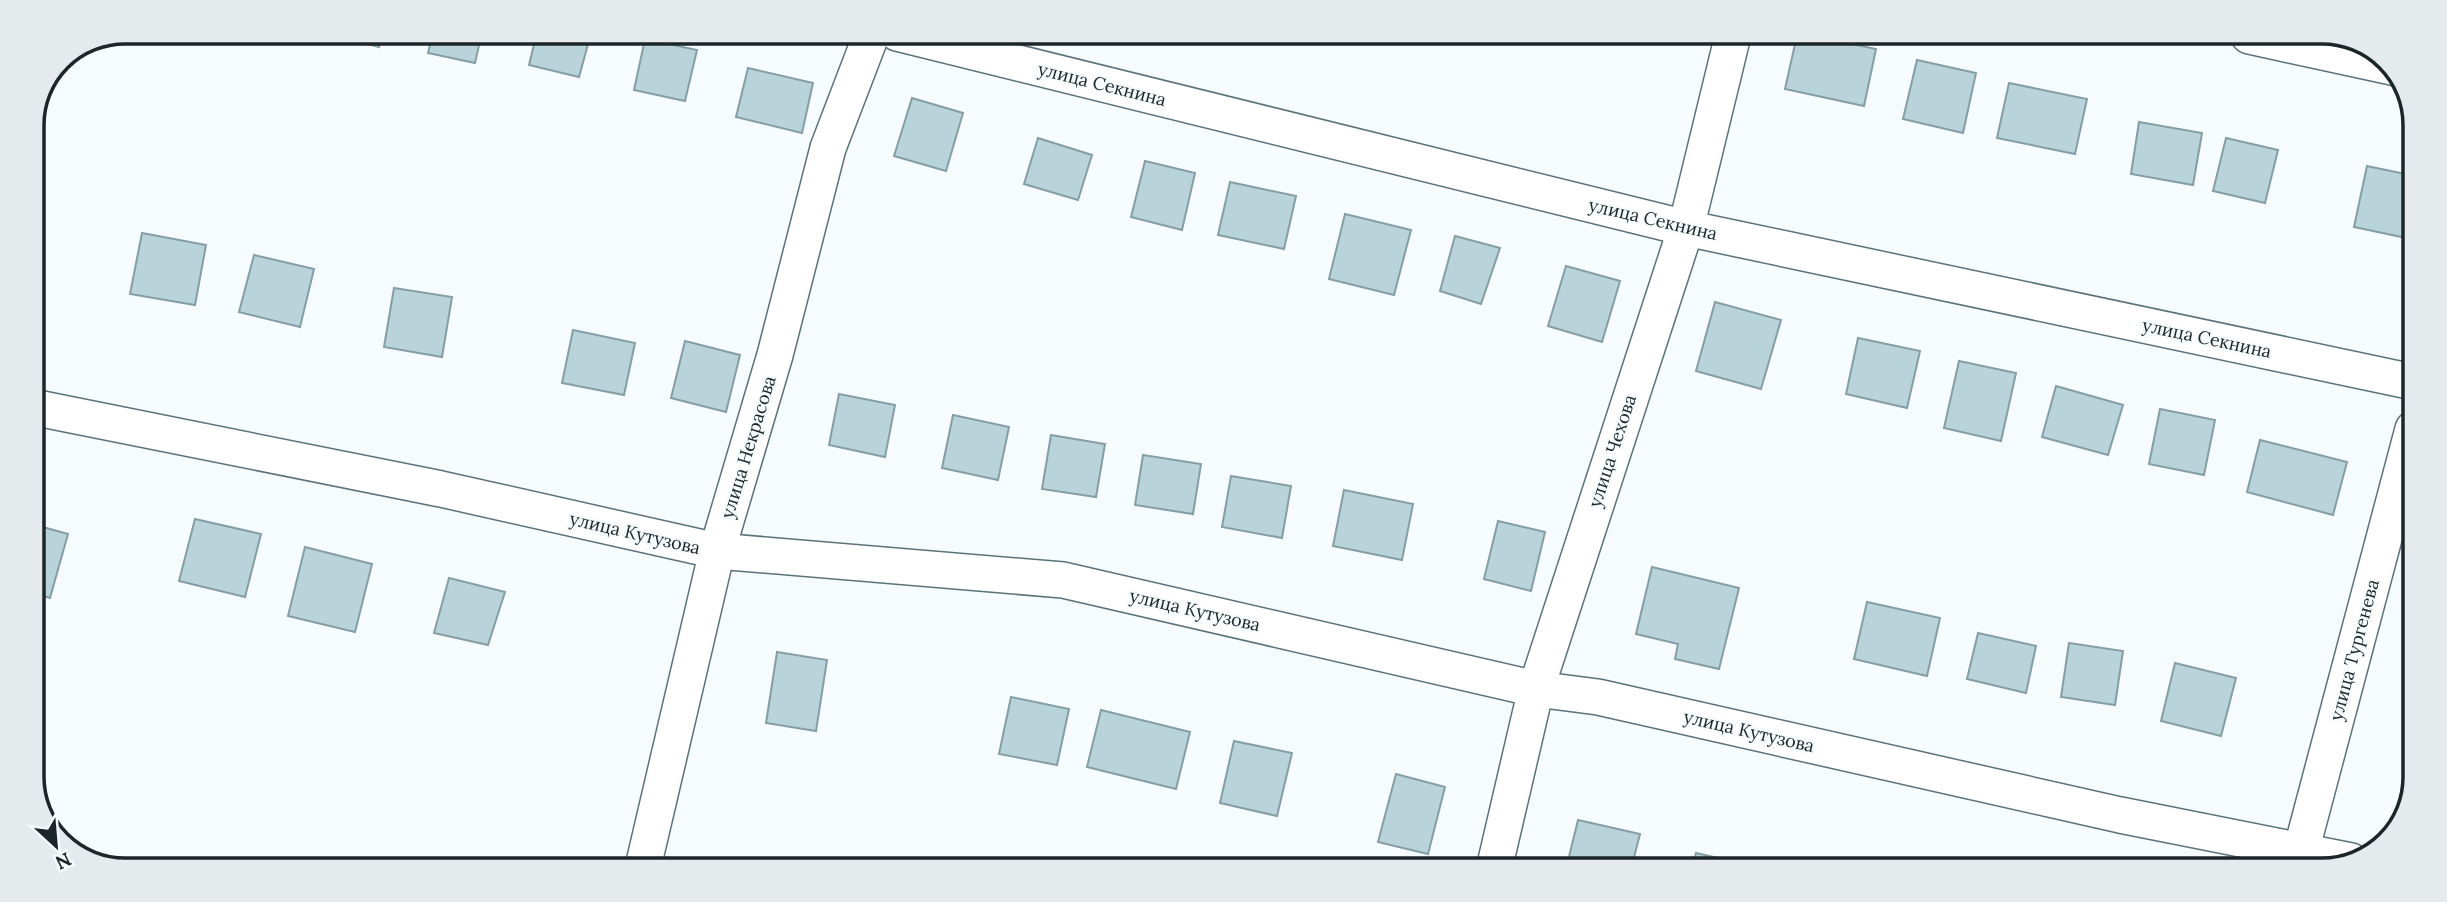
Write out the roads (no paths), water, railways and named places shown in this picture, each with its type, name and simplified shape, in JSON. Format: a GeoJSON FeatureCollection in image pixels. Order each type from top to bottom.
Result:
{"type":"FeatureCollection","features":[{"type":"Feature","properties":{"kind":"street","name":"улица Некрасова"},"geometry":{"type":"LineString","coordinates":[[645,858],[717,551],[775,355],[828,148],[868,44]]}},
{"type":"Feature","properties":{"kind":"street","name":"улица Секнина"},"geometry":{"type":"LineString","coordinates":[[942,44],[1686,228],[2403,380]]}},
{"type":"Feature","properties":{"kind":"street","name":"улица Чехова"},"geometry":{"type":"LineString","coordinates":[[1497,858],[1536,689],[1686,228],[1731,44]]}},
{"type":"Feature","properties":{"kind":"street"},"geometry":{"type":"LineString","coordinates":[[2286,44],[2375,64]]}},
{"type":"Feature","properties":{"kind":"street","name":"улица Кутузова"},"geometry":{"type":"LineString","coordinates":[[44,409],[442,489],[717,551],[1063,580],[1536,689],[1598,697],[2120,815],[2286,858]]}},
{"type":"Feature","properties":{"kind":"street","name":"улица Тургенева"},"geometry":{"type":"LineString","coordinates":[[2299,858],[2403,467]]}}]}
